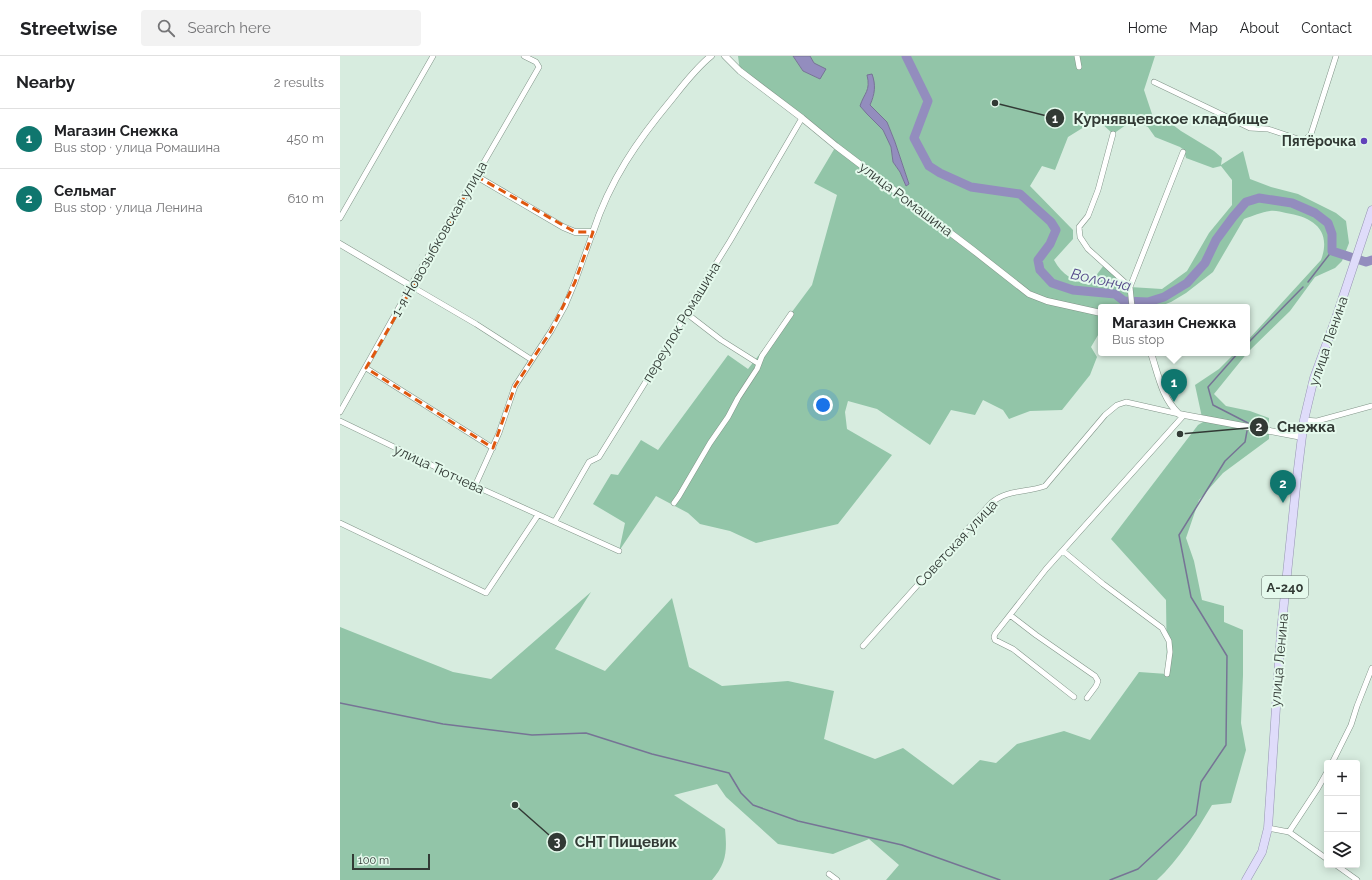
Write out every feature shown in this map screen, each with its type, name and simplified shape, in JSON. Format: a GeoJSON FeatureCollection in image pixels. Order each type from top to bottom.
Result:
{"type":"FeatureCollection","features":[{"type":"Feature","properties":{"kind":"main road","name":"улица Ленина"},"geometry":{"type":"LineString","coordinates":[[1246,880],[1262,852],[1268,828],[1278,672],[1292,519],[1304,420],[1314,378],[1372,210]]}},
{"type":"Feature","properties":{"kind":"street"},"geometry":{"type":"LineString","coordinates":[[340,218],[434,56]]}},
{"type":"Feature","properties":{"kind":"street","name":"1-я Новозыбковская улица"},"geometry":{"type":"LineString","coordinates":[[340,412],[538,66],[536,62],[524,56]]}},
{"type":"Feature","properties":{"kind":"street","name":"улица Ромашина"},"geometry":{"type":"LineString","coordinates":[[725,56],[740,71],[1029,294],[1047,301],[1098,312]]}},
{"type":"Feature","properties":{"kind":"street"},"geometry":{"type":"LineString","coordinates":[[1077,56],[1080,67]]}},
{"type":"Feature","properties":{"kind":"street"},"geometry":{"type":"LineString","coordinates":[[1154,82],[1250,128],[1268,129],[1305,140],[1311,134],[1336,56]]}},
{"type":"Feature","properties":{"kind":"street"},"geometry":{"type":"LineString","coordinates":[[475,486],[499,433],[514,386],[551,332],[565,306],[604,200],[635,146],[651,124],[691,75],[709,57]]}},
{"type":"Feature","properties":{"kind":"street","name":"переулок Ромашина"},"geometry":{"type":"LineString","coordinates":[[555,521],[589,462],[599,457],[666,349],[802,118]]}},
{"type":"Feature","properties":{"kind":"street"},"geometry":{"type":"LineString","coordinates":[[1113,134],[1098,190],[1088,216],[1079,227],[1080,237],[1088,249],[1130,287]]}},
{"type":"Feature","properties":{"kind":"street"},"geometry":{"type":"LineString","coordinates":[[1132,304],[1130,287],[1183,152]]}},
{"type":"Feature","properties":{"kind":"street"},"geometry":{"type":"LineString","coordinates":[[476,176],[563,227],[575,232],[593,232]]}},
{"type":"Feature","properties":{"kind":"street"},"geometry":{"type":"LineString","coordinates":[[340,244],[476,324],[532,360]]}},
{"type":"Feature","properties":{"kind":"street"},"geometry":{"type":"LineString","coordinates":[[686,313],[721,340],[759,364]]}},
{"type":"Feature","properties":{"kind":"street"},"geometry":{"type":"LineString","coordinates":[[674,503],[710,443],[728,417],[759,364],[762,356],[791,314]]}},
{"type":"Feature","properties":{"kind":"street"},"geometry":{"type":"LineString","coordinates":[[1152,356],[1167,400],[1171,407],[1181,414],[1302,437]]}},
{"type":"Feature","properties":{"kind":"street"},"geometry":{"type":"LineString","coordinates":[[366,368],[493,448]]}},
{"type":"Feature","properties":{"kind":"street","name":"Советская улица"},"geometry":{"type":"LineString","coordinates":[[863,646],[996,498],[1004,494],[1039,489],[1046,486],[1105,415],[1117,405],[1126,402],[1181,414]]}},
{"type":"Feature","properties":{"kind":"street"},"geometry":{"type":"LineString","coordinates":[[1304,420],[1317,421],[1372,406]]}},
{"type":"Feature","properties":{"kind":"street"},"geometry":{"type":"LineString","coordinates":[[1074,697],[1013,649],[995,640],[994,637],[1046,569],[1064,551],[1181,414]]}},
{"type":"Feature","properties":{"kind":"street","name":"улица Тютчева"},"geometry":{"type":"LineString","coordinates":[[340,421],[475,486],[619,551]]}},
{"type":"Feature","properties":{"kind":"street"},"geometry":{"type":"LineString","coordinates":[[340,523],[486,593],[538,515]]}},
{"type":"Feature","properties":{"kind":"street"},"geometry":{"type":"LineString","coordinates":[[1064,551],[1109,589],[1162,628],[1169,641],[1170,652],[1167,674]]}},
{"type":"Feature","properties":{"kind":"street"},"geometry":{"type":"LineString","coordinates":[[1010,615],[1095,676],[1098,681],[1087,698]]}},
{"type":"Feature","properties":{"kind":"street"},"geometry":{"type":"LineString","coordinates":[[1334,760],[1351,725],[1372,668]]}},
{"type":"Feature","properties":{"kind":"street"},"geometry":{"type":"LineString","coordinates":[[1289,832],[1324,777]]}},
{"type":"Feature","properties":{"kind":"street"},"geometry":{"type":"LineString","coordinates":[[1268,828],[1289,832],[1324,857]]}},
{"type":"Feature","properties":{"kind":"street"},"geometry":{"type":"LineString","coordinates":[[1340,868],[1357,880]]}},
{"type":"Feature","properties":{"kind":"street"},"geometry":{"type":"LineString","coordinates":[[829,874],[837,880]]}},
{"type":"Feature","properties":{"kind":"highlighted area"},"geometry":{"type":"Polygon","coordinates":[[[476,176],[575,232],[593,232],[575,282],[551,331],[515,386],[493,448],[366,368],[476,176]]]}},
{"type":"Feature","properties":{"kind":"green space"},"geometry":{"type":"Polygon","coordinates":[[[738,56],[793,56],[803,71],[820,79],[810,56],[1155,56],[1144,90],[1153,117],[1169,122],[1214,151],[1222,158],[1221,165],[1243,151],[1250,179],[1271,187],[1298,194],[1336,213],[1346,221],[1349,243],[1342,261],[1335,268],[1315,277],[1290,311],[1250,350],[1250,338],[1321,260],[1324,250],[1324,241],[1322,233],[1318,227],[1312,222],[1296,215],[1272,211],[1260,213],[1244,219],[1213,272],[1186,293],[1171,302],[1166,304],[1098,304],[1098,335],[1091,347],[1097,357],[1090,375],[1062,410],[1030,411],[1009,419],[1003,410],[983,400],[975,415],[951,410],[930,445],[877,409],[848,401],[845,412],[847,429],[892,455],[838,524],[756,543],[730,531],[700,524],[688,513],[656,496],[619,551],[625,523],[593,504],[611,474],[618,475],[641,440],[658,450],[728,355],[748,369],[812,285],[837,195],[814,183],[836,146],[740,71],[738,56]],[[867,75],[868,89],[862,102],[867,114],[883,130],[891,147],[893,162],[900,172],[906,186],[909,184],[887,122],[870,105],[874,95],[867,75]],[[1097,119],[1068,137],[1055,170],[1042,166],[1030,186],[1073,230],[1073,239],[1054,260],[1061,270],[1069,277],[1078,282],[1089,285],[1104,265],[1130,287],[1162,289],[1187,271],[1209,233],[1232,205],[1232,180],[1221,166],[1213,168],[1186,158],[1184,150],[1180,147],[1155,137],[1148,127],[1133,120],[1113,134],[1097,119]]]}},
{"type":"Feature","properties":{"kind":"green space"},"geometry":{"type":"Polygon","coordinates":[[[1232,356],[1245,356],[1214,394],[1226,406],[1250,411],[1269,418],[1269,439],[1223,473],[1199,500],[1186,538],[1194,561],[1202,600],[1224,606],[1224,622],[1243,630],[1241,723],[1246,750],[1231,803],[1212,805],[1180,854],[1157,880],[886,880],[899,865],[869,839],[833,854],[778,844],[726,797],[717,784],[674,795],[725,829],[725,856],[721,868],[712,880],[340,880],[340,627],[453,672],[491,679],[591,592],[555,649],[605,671],[672,598],[689,667],[722,686],[788,681],[834,691],[824,739],[875,759],[903,748],[953,785],[980,760],[996,763],[1017,744],[1064,731],[1090,740],[1139,672],[1167,674],[1166,600],[1111,539],[1198,425],[1203,422],[1195,385],[1219,369],[1232,356]]]}},
{"type":"Feature","properties":{"kind":"shaded area"},"geometry":{"type":"Polygon","coordinates":[[[793,56],[810,56],[814,63],[826,69],[820,79],[803,71],[793,56]]]}},
{"type":"Feature","properties":{"kind":"shaded area"},"geometry":{"type":"Polygon","coordinates":[[[872,74],[874,90],[870,105],[887,122],[909,184],[906,186],[900,172],[893,162],[891,147],[883,130],[860,106],[868,88],[867,75],[872,74]]]}},
{"type":"Feature","properties":{"kind":"waterway","name":"Волонча"},"geometry":{"type":"LineString","coordinates":[[906,56],[928,101],[914,138],[929,166],[940,173],[971,187],[1020,194],[1051,222],[1056,230],[1050,244],[1038,260],[1040,270],[1052,283],[1073,290],[1115,294],[1124,301],[1148,302],[1164,297],[1187,283],[1205,263],[1216,240],[1233,217],[1246,202],[1259,198],[1292,203],[1315,213],[1328,223],[1332,234],[1332,251],[1366,262],[1372,260]]}},
{"type":"Feature","properties":{"kind":"waterway"},"geometry":{"type":"LineString","coordinates":[[1308,282],[1332,251]]}},
{"type":"Feature","properties":{"kind":"waterway"},"geometry":{"type":"LineString","coordinates":[[1250,341],[1303,287]]}},
{"type":"Feature","properties":{"kind":"waterway"},"geometry":{"type":"LineString","coordinates":[[1235,356],[1208,387],[1213,405],[1248,423]]}},
{"type":"Feature","properties":{"kind":"waterway"},"geometry":{"type":"LineString","coordinates":[[1110,880],[1138,869],[1196,815],[1201,782],[1226,745],[1227,656],[1191,597],[1179,535],[1225,461],[1245,442],[1247,431]]}},
{"type":"Feature","properties":{"kind":"waterway"},"geometry":{"type":"LineString","coordinates":[[340,703],[443,724],[532,735],[586,733],[652,754],[729,773],[741,793],[753,805],[798,821],[902,845],[1000,880]]}},
{"type":"Feature","properties":{"kind":"place","name":"Курнявцевское кладбище"},"geometry":{"type":"Point","coordinates":[995,103]}},
{"type":"Feature","properties":{"kind":"place","name":"Пятёрочка"},"geometry":{"type":"Point","coordinates":[1364,141]}},
{"type":"Feature","properties":{"kind":"place","name":"Магазин Снежка"},"geometry":{"type":"Point","coordinates":[1174,402]}},
{"type":"Feature","properties":{"kind":"place","name":"Снежка"},"geometry":{"type":"Point","coordinates":[1180,434]}},
{"type":"Feature","properties":{"kind":"place","name":"Сельмаг"},"geometry":{"type":"Point","coordinates":[1283,503]}},
{"type":"Feature","properties":{"kind":"place","name":"СНТ Пищевик"},"geometry":{"type":"Point","coordinates":[515,805]}}]}
